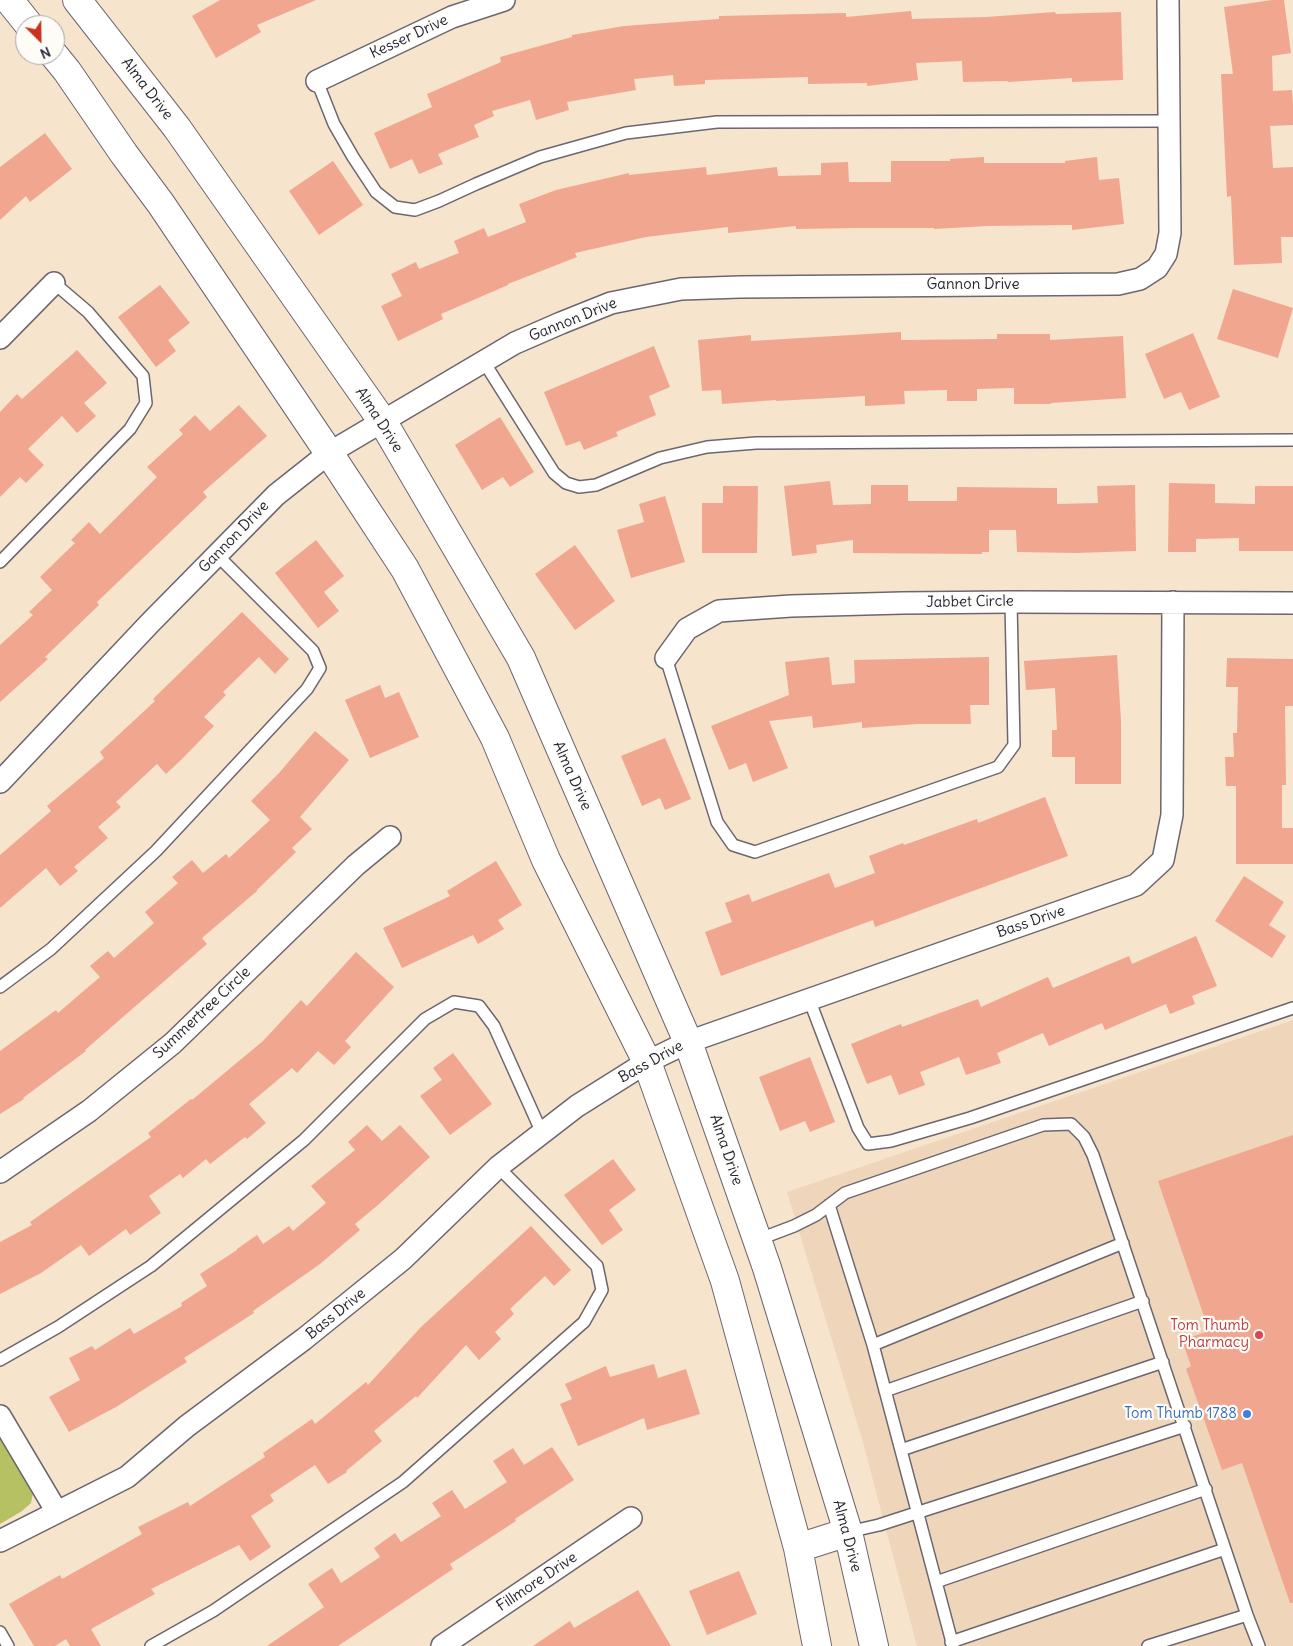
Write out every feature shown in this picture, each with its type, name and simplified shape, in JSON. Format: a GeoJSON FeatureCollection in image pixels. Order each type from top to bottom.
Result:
{"type":"FeatureCollection","features":[{"type":"Feature","properties":{"kind":"main road"},"geometry":{"type":"LineString","coordinates":[[9,0],[22,15]]}},
{"type":"Feature","properties":{"kind":"main road","name":"Alma Drive"},"geometry":{"type":"LineString","coordinates":[[77,0],[177,128],[383,422],[520,658],[688,1042],[757,1240],[848,1532],[874,1646]]}},
{"type":"Feature","properties":{"kind":"main road"},"geometry":{"type":"LineString","coordinates":[[62,65],[161,204],[329,453],[405,570],[494,738],[546,860],[647,1062],[725,1281],[798,1548],[817,1646]]}},
{"type":"Feature","properties":{"kind":"main road"},"geometry":{"type":"LineString","coordinates":[[798,1548],[848,1532]]}},
{"type":"Feature","properties":{"kind":"street","name":"Kesser Drive"},"geometry":{"type":"LineString","coordinates":[[317,81],[452,16],[504,0]]}},
{"type":"Feature","properties":{"kind":"street","name":"Gannon Drive"},"geometry":{"type":"LineString","coordinates":[[0,782],[276,495],[329,453],[515,343],[611,303],[681,289],[1118,284],[1140,279],[1157,268],[1166,254],[1170,233],[1168,0]]}},
{"type":"Feature","properties":{"kind":"street"},"geometry":{"type":"LineString","coordinates":[[0,338],[54,283]]}},
{"type":"Feature","properties":{"kind":"street","name":"Jabbet Circle"},"geometry":{"type":"LineString","coordinates":[[666,658],[687,629],[719,611],[791,606],[1011,602],[1293,603]]}},
{"type":"Feature","properties":{"kind":"street","name":"Bass Drive"},"geometry":{"type":"LineString","coordinates":[[0,1541],[127,1477],[187,1426],[304,1339],[403,1259],[498,1167],[577,1106],[647,1062],[688,1042],[1136,885],[1162,860],[1172,815],[1173,602]]}},
{"type":"Feature","properties":{"kind":"street","name":"Summertree Circle"},"geometry":{"type":"LineString","coordinates":[[0,1172],[89,1111],[173,1043],[356,866],[390,837]]}},
{"type":"Feature","properties":{"kind":"street"},"geometry":{"type":"LineString","coordinates":[[0,1416],[57,1512]]}},
{"type":"Feature","properties":{"kind":"street","name":"Fillmore Drive"},"geometry":{"type":"LineString","coordinates":[[442,1646],[631,1518]]}},
{"type":"Feature","properties":{"kind":"lane"},"geometry":{"type":"LineString","coordinates":[[317,81],[334,124],[376,192],[395,207],[415,210],[439,202],[540,157],[626,133],[717,122],[1169,121]]}},
{"type":"Feature","properties":{"kind":"lane"},"geometry":{"type":"LineString","coordinates":[[0,562],[130,428],[146,403],[143,376],[88,312],[54,283]]}},
{"type":"Feature","properties":{"kind":"lane"},"geometry":{"type":"LineString","coordinates":[[484,362],[554,473],[566,483],[579,487],[596,485],[660,458],[707,447],[756,443],[1293,440]]}},
{"type":"Feature","properties":{"kind":"lane"},"geometry":{"type":"LineString","coordinates":[[0,987],[51,949],[156,851],[307,689],[320,668],[313,651],[217,555]]}},
{"type":"Feature","properties":{"kind":"lane"},"geometry":{"type":"LineString","coordinates":[[666,658],[717,822],[733,845],[755,852],[998,767],[1014,745],[1011,602]]}},
{"type":"Feature","properties":{"kind":"lane"},"geometry":{"type":"LineString","coordinates":[[809,999],[858,1128],[868,1144],[891,1141],[970,1118],[1293,1008]]}},
{"type":"Feature","properties":{"kind":"lane"},"geometry":{"type":"LineString","coordinates":[[0,1360],[58,1327],[151,1266],[304,1140],[425,1019],[454,1002],[479,1006],[494,1026],[542,1133]]}},
{"type":"Feature","properties":{"kind":"lane"},"geometry":{"type":"LineString","coordinates":[[757,1240],[794,1226],[816,1214],[845,1193],[1043,1125],[1070,1124],[1084,1137],[1093,1155],[1259,1646]]}},
{"type":"Feature","properties":{"kind":"lane"},"geometry":{"type":"LineString","coordinates":[[152,1646],[213,1611],[402,1482],[584,1322],[602,1290],[597,1266],[498,1167]]}},
{"type":"Feature","properties":{"kind":"lane"},"geometry":{"type":"LineString","coordinates":[[829,1205],[873,1345],[952,1644],[1225,1549]]}},
{"type":"Feature","properties":{"kind":"lane"},"geometry":{"type":"LineString","coordinates":[[873,1345],[1123,1243]]}},
{"type":"Feature","properties":{"kind":"lane"},"geometry":{"type":"LineString","coordinates":[[885,1391],[1142,1301]]}},
{"type":"Feature","properties":{"kind":"lane"},"geometry":{"type":"LineString","coordinates":[[901,1450],[1163,1362]]}},
{"type":"Feature","properties":{"kind":"lane"},"geometry":{"type":"LineString","coordinates":[[848,1532],[878,1525],[1185,1426]]}},
{"type":"Feature","properties":{"kind":"lane"},"geometry":{"type":"LineString","coordinates":[[936,1582],[1206,1489]]}},
{"type":"Feature","properties":{"kind":"lane"},"geometry":{"type":"LineString","coordinates":[[1148,1646],[1247,1615]]}},
{"type":"Feature","properties":{"kind":"lane"},"geometry":{"type":"LineString","coordinates":[[0,1632],[8,1646]]}},
{"type":"Feature","properties":{"kind":"shaded area"},"geometry":{"type":"Polygon","coordinates":[[[1293,1020],[1293,1646],[917,1646],[862,1439],[787,1192],[1293,1020]]]}},
{"type":"Feature","properties":{"kind":"green space"},"geometry":{"type":"Polygon","coordinates":[[[0,1433],[31,1485],[33,1493],[31,1503],[22,1511],[0,1524],[0,1433]]]}},
{"type":"Feature","properties":{"kind":"building"},"geometry":{"type":"Polygon","coordinates":[[[220,0],[316,0],[257,25],[261,32],[216,58],[192,16],[220,0]]]}},
{"type":"Feature","properties":{"kind":"building"},"geometry":{"type":"Polygon","coordinates":[[[1284,0],[1291,53],[1272,56],[1273,91],[1292,90],[1293,125],[1270,126],[1273,168],[1293,167],[1293,237],[1281,237],[1282,263],[1234,265],[1231,196],[1227,197],[1221,74],[1233,74],[1224,7],[1284,0]]]}},
{"type":"Feature","properties":{"kind":"building"},"geometry":{"type":"Polygon","coordinates":[[[911,11],[912,19],[986,17],[1055,12],[1056,14],[1121,12],[1123,80],[1072,82],[1072,78],[1008,82],[963,82],[962,61],[916,63],[918,80],[867,86],[867,83],[808,84],[808,77],[705,80],[705,84],[674,86],[673,75],[634,79],[636,90],[567,102],[569,110],[536,120],[530,100],[492,111],[494,116],[474,125],[479,137],[438,154],[443,164],[419,174],[412,159],[390,169],[374,133],[432,107],[427,94],[501,62],[500,57],[572,37],[572,35],[624,26],[719,19],[719,16],[846,13],[846,17],[911,11]]]}},
{"type":"Feature","properties":{"kind":"building"},"geometry":{"type":"Polygon","coordinates":[[[45,133],[72,169],[30,202],[26,196],[0,220],[0,167],[45,133]]]}},
{"type":"Feature","properties":{"kind":"building"},"geometry":{"type":"Polygon","coordinates":[[[984,157],[984,163],[1065,163],[1065,161],[1097,157],[1099,180],[1119,178],[1124,224],[1072,230],[1072,225],[934,229],[796,229],[796,226],[728,233],[728,227],[646,237],[575,253],[577,257],[508,284],[441,314],[443,319],[398,341],[381,306],[402,296],[391,274],[416,262],[419,269],[459,253],[454,241],[484,228],[488,237],[526,222],[519,204],[556,190],[629,173],[629,175],[706,167],[707,175],[777,167],[778,176],[821,175],[821,163],[848,162],[849,182],[891,182],[891,161],[950,161],[950,159],[984,157]]]}},
{"type":"Feature","properties":{"kind":"building"},"geometry":{"type":"Polygon","coordinates":[[[333,161],[363,205],[319,235],[289,191],[333,161]]]}},
{"type":"Feature","properties":{"kind":"building"},"geometry":{"type":"Polygon","coordinates":[[[160,285],[190,323],[168,340],[176,351],[156,367],[118,317],[160,285]]]}},
{"type":"Feature","properties":{"kind":"building"},"geometry":{"type":"Polygon","coordinates":[[[1233,289],[1293,308],[1278,358],[1217,339],[1233,289]]]}},
{"type":"Feature","properties":{"kind":"building"},"geometry":{"type":"Polygon","coordinates":[[[901,332],[901,340],[997,339],[997,334],[1050,334],[1050,340],[1123,336],[1126,398],[1051,404],[1014,404],[1014,388],[977,389],[977,401],[947,401],[947,390],[904,391],[905,404],[865,406],[865,396],[722,404],[721,390],[702,391],[698,340],[751,335],[751,341],[901,332]]]}},
{"type":"Feature","properties":{"kind":"building"},"geometry":{"type":"Polygon","coordinates":[[[1193,333],[1220,397],[1189,410],[1181,392],[1164,399],[1145,354],[1193,333]]]}},
{"type":"Feature","properties":{"kind":"building"},"geometry":{"type":"Polygon","coordinates":[[[654,346],[670,387],[649,396],[656,415],[616,432],[618,436],[584,450],[580,441],[566,446],[544,392],[654,346]]]}},
{"type":"Feature","properties":{"kind":"building"},"geometry":{"type":"Polygon","coordinates":[[[77,350],[107,383],[84,403],[96,416],[77,433],[62,416],[28,449],[44,465],[26,483],[20,477],[0,497],[0,412],[17,394],[22,399],[77,350]]]}},
{"type":"Feature","properties":{"kind":"building"},"geometry":{"type":"Polygon","coordinates":[[[239,405],[267,436],[203,492],[207,497],[97,602],[99,605],[45,657],[48,659],[0,702],[0,645],[33,615],[29,612],[52,590],[40,577],[75,543],[71,540],[89,522],[100,534],[157,477],[147,467],[183,434],[179,430],[195,415],[210,431],[239,405]]]}},
{"type":"Feature","properties":{"kind":"building"},"geometry":{"type":"Polygon","coordinates":[[[500,417],[534,472],[510,487],[503,477],[482,490],[455,445],[500,417]]]}},
{"type":"Feature","properties":{"kind":"building"},"geometry":{"type":"Polygon","coordinates":[[[830,481],[833,505],[871,504],[871,485],[908,485],[908,501],[957,501],[957,487],[1057,488],[1057,504],[1098,503],[1097,486],[1135,485],[1136,551],[1017,552],[1016,530],[989,530],[989,552],[982,552],[982,554],[853,553],[853,540],[816,545],[817,553],[792,556],[784,486],[830,481]]]}},
{"type":"Feature","properties":{"kind":"building"},"geometry":{"type":"Polygon","coordinates":[[[1169,483],[1215,484],[1215,503],[1255,504],[1255,486],[1293,486],[1293,551],[1239,551],[1239,538],[1196,539],[1196,552],[1168,552],[1169,483]]]}},
{"type":"Feature","properties":{"kind":"building"},"geometry":{"type":"Polygon","coordinates":[[[723,486],[758,486],[757,553],[702,553],[702,503],[723,503],[723,486]]]}},
{"type":"Feature","properties":{"kind":"building"},"geometry":{"type":"Polygon","coordinates":[[[665,496],[685,562],[631,578],[617,530],[644,522],[639,504],[665,496]]]}},
{"type":"Feature","properties":{"kind":"building"},"geometry":{"type":"Polygon","coordinates":[[[316,540],[344,576],[324,592],[339,611],[318,628],[275,573],[316,540]]]}},
{"type":"Feature","properties":{"kind":"building"},"geometry":{"type":"Polygon","coordinates":[[[575,545],[615,601],[575,630],[535,574],[575,545]]]}},
{"type":"Feature","properties":{"kind":"building"},"geometry":{"type":"Polygon","coordinates":[[[242,612],[289,659],[275,674],[259,657],[223,692],[226,695],[204,717],[214,726],[166,774],[157,764],[116,802],[121,807],[98,827],[108,838],[74,867],[78,871],[60,886],[46,868],[0,908],[0,855],[51,811],[47,806],[104,758],[100,752],[155,701],[153,699],[242,612]]]}},
{"type":"Feature","properties":{"kind":"building"},"geometry":{"type":"Polygon","coordinates":[[[1117,655],[1121,721],[1121,784],[1075,784],[1075,757],[1052,757],[1052,730],[1057,730],[1055,688],[1026,690],[1024,661],[1117,655]]]}},
{"type":"Feature","properties":{"kind":"building"},"geometry":{"type":"Polygon","coordinates":[[[829,657],[832,685],[855,683],[854,660],[989,657],[989,705],[970,705],[971,724],[918,724],[862,728],[862,722],[813,728],[812,716],[769,721],[788,768],[753,782],[746,763],[729,770],[711,726],[789,695],[785,662],[829,657]]]}},
{"type":"Feature","properties":{"kind":"building"},"geometry":{"type":"Polygon","coordinates":[[[1227,658],[1293,659],[1293,706],[1285,706],[1286,785],[1282,785],[1282,828],[1293,828],[1293,864],[1236,864],[1236,786],[1226,786],[1225,757],[1234,757],[1233,733],[1237,733],[1238,687],[1226,687],[1227,658]]]}},
{"type":"Feature","properties":{"kind":"building"},"geometry":{"type":"Polygon","coordinates":[[[380,685],[385,698],[399,692],[419,737],[370,758],[345,700],[380,685]]]}},
{"type":"Feature","properties":{"kind":"building"},"geometry":{"type":"Polygon","coordinates":[[[315,731],[349,760],[300,817],[312,829],[292,848],[296,852],[257,891],[202,938],[207,944],[86,1051],[24,1099],[0,1114],[0,1051],[56,1010],[58,1013],[100,977],[90,966],[108,951],[114,958],[154,923],[145,912],[178,883],[172,877],[192,860],[203,873],[226,854],[229,858],[270,820],[251,801],[279,773],[315,731]]]}},
{"type":"Feature","properties":{"kind":"building"},"geometry":{"type":"Polygon","coordinates":[[[665,738],[691,799],[665,810],[660,798],[642,806],[621,756],[665,738]]]}},
{"type":"Feature","properties":{"kind":"building"},"geometry":{"type":"Polygon","coordinates":[[[1045,797],[1068,856],[875,927],[873,920],[721,976],[705,932],[732,922],[725,903],[749,894],[752,902],[829,873],[835,888],[875,873],[869,856],[977,819],[978,823],[1045,797]]]}},
{"type":"Feature","properties":{"kind":"building"},"geometry":{"type":"Polygon","coordinates":[[[496,861],[522,905],[498,920],[504,929],[478,944],[473,935],[402,968],[383,928],[450,896],[447,891],[496,861]]]}},
{"type":"Feature","properties":{"kind":"building"},"geometry":{"type":"Polygon","coordinates":[[[1244,876],[1284,902],[1269,925],[1286,936],[1272,958],[1215,921],[1244,876]]]}},
{"type":"Feature","properties":{"kind":"building"},"geometry":{"type":"Polygon","coordinates":[[[1196,936],[1217,986],[1192,996],[1195,1004],[1170,1014],[1166,1004],[1105,1030],[1102,1023],[1049,1046],[1043,1033],[997,1053],[1001,1063],[966,1075],[959,1057],[920,1072],[925,1085],[899,1095],[891,1075],[867,1084],[851,1044],[901,1024],[902,1027],[978,999],[981,1007],[1048,977],[1053,988],[1129,956],[1132,964],[1196,936]]]}},
{"type":"Feature","properties":{"kind":"building"},"geometry":{"type":"Polygon","coordinates":[[[356,952],[394,987],[345,1041],[351,1047],[334,1065],[318,1051],[297,1073],[292,1068],[249,1104],[266,1123],[247,1139],[245,1137],[210,1164],[206,1159],[183,1178],[180,1174],[149,1196],[161,1213],[130,1235],[126,1229],[89,1256],[81,1245],[41,1273],[0,1294],[0,1242],[32,1225],[30,1222],[151,1137],[148,1133],[192,1100],[263,1041],[301,1000],[307,1006],[356,952]]]}},
{"type":"Feature","properties":{"kind":"building"},"geometry":{"type":"Polygon","coordinates":[[[453,1053],[492,1104],[450,1135],[420,1096],[442,1080],[433,1068],[453,1053]]]}},
{"type":"Feature","properties":{"kind":"building"},"geometry":{"type":"Polygon","coordinates":[[[810,1057],[835,1122],[810,1132],[805,1121],[780,1131],[759,1077],[810,1057]]]}},
{"type":"Feature","properties":{"kind":"building"},"geometry":{"type":"Polygon","coordinates":[[[367,1125],[382,1141],[400,1125],[430,1157],[355,1224],[360,1230],[320,1264],[253,1311],[254,1313],[184,1358],[187,1362],[116,1407],[69,1432],[49,1397],[80,1380],[69,1358],[92,1346],[95,1350],[130,1328],[134,1334],[182,1306],[181,1303],[207,1286],[200,1274],[257,1235],[263,1244],[289,1226],[293,1231],[326,1203],[311,1186],[355,1150],[348,1142],[367,1125]]]}},
{"type":"Feature","properties":{"kind":"building"},"geometry":{"type":"Polygon","coordinates":[[[1293,1135],[1293,1603],[1290,1603],[1242,1463],[1222,1470],[1186,1369],[1191,1366],[1182,1340],[1209,1331],[1158,1181],[1293,1135]]]}},
{"type":"Feature","properties":{"kind":"building"},"geometry":{"type":"Polygon","coordinates":[[[613,1159],[636,1190],[609,1210],[623,1230],[602,1245],[564,1195],[613,1159]]]}},
{"type":"Feature","properties":{"kind":"building"},"geometry":{"type":"Polygon","coordinates":[[[531,1226],[571,1270],[554,1286],[545,1276],[510,1309],[514,1314],[495,1332],[501,1339],[479,1360],[466,1345],[417,1398],[416,1396],[374,1431],[382,1441],[347,1472],[328,1484],[315,1465],[270,1495],[274,1501],[251,1516],[271,1547],[250,1561],[239,1545],[151,1589],[155,1594],[91,1629],[101,1646],[70,1646],[66,1639],[55,1646],[34,1646],[9,1604],[60,1575],[62,1579],[142,1534],[138,1527],[188,1502],[190,1506],[265,1457],[263,1453],[312,1419],[315,1424],[366,1382],[368,1385],[421,1327],[531,1226]]]}},
{"type":"Feature","properties":{"kind":"building"},"geometry":{"type":"Polygon","coordinates":[[[654,1364],[658,1378],[686,1369],[700,1414],[647,1430],[644,1418],[578,1446],[560,1404],[572,1399],[565,1384],[606,1366],[610,1377],[654,1364]]]}},
{"type":"Feature","properties":{"kind":"building"},"geometry":{"type":"Polygon","coordinates":[[[552,1447],[574,1480],[450,1564],[453,1569],[338,1646],[267,1646],[324,1607],[308,1584],[332,1568],[341,1583],[380,1557],[374,1548],[395,1533],[401,1542],[441,1516],[432,1503],[452,1490],[465,1509],[507,1482],[493,1461],[513,1448],[524,1465],[552,1447]]]}},
{"type":"Feature","properties":{"kind":"building"},"geometry":{"type":"Polygon","coordinates":[[[739,1571],[757,1614],[707,1635],[689,1591],[739,1571]]]}},
{"type":"Feature","properties":{"kind":"building"},"geometry":{"type":"Polygon","coordinates":[[[638,1590],[671,1646],[533,1646],[570,1621],[574,1628],[638,1590]]]}},
{"type":"Feature","properties":{"kind":"place","name":"Tom Thumb Pharmacy"},"geometry":{"type":"Point","coordinates":[1259,1335]}},
{"type":"Feature","properties":{"kind":"place","name":"Tom Thumb 1788"},"geometry":{"type":"Point","coordinates":[1247,1414]}}]}
